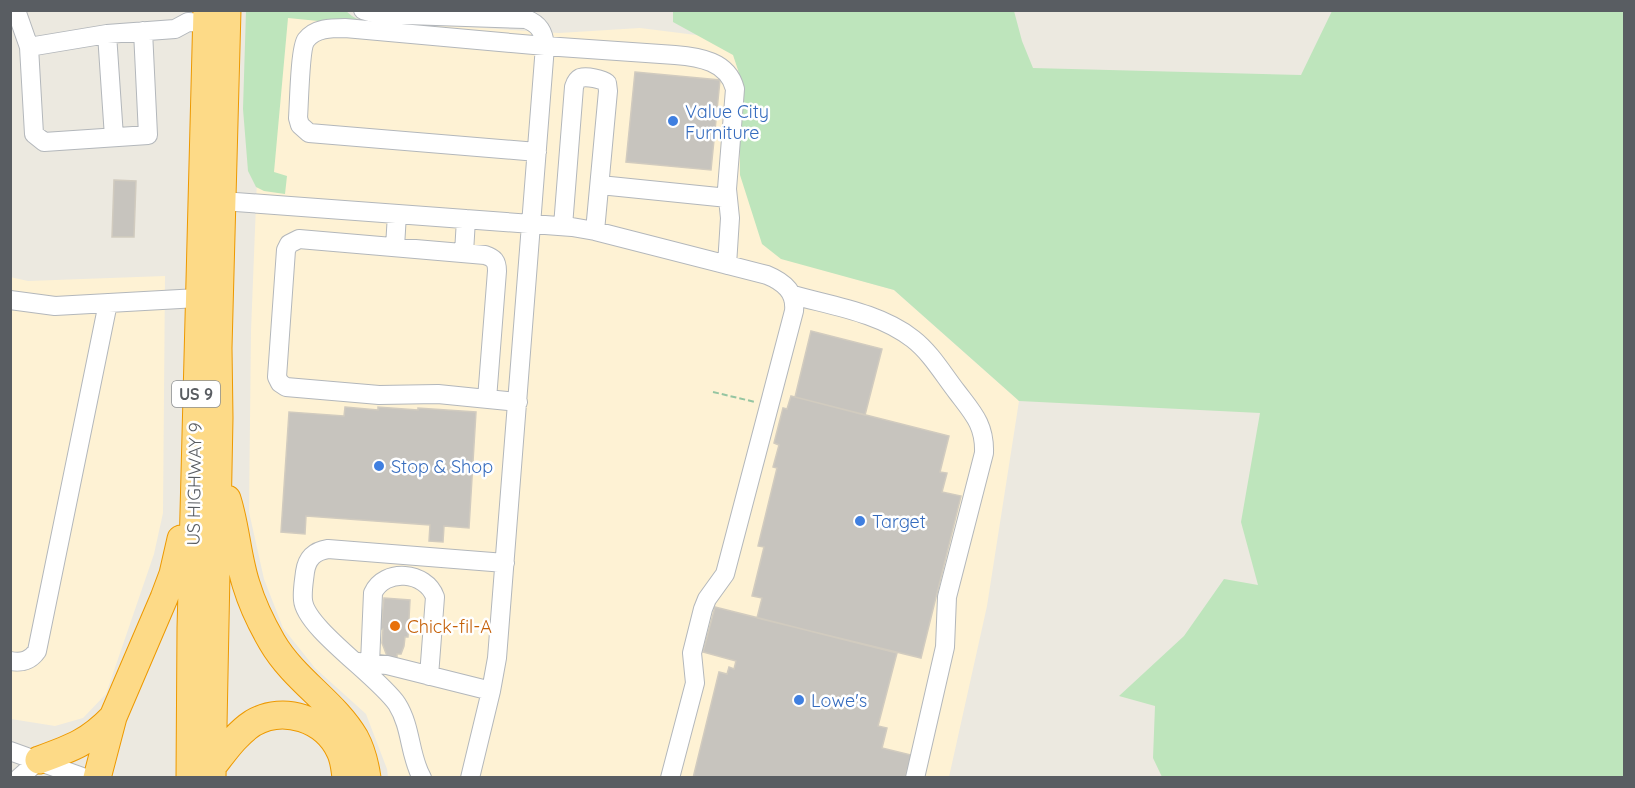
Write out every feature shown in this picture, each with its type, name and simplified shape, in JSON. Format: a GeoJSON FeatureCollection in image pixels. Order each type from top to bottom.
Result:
{"type":"FeatureCollection","features":[{"type":"Feature","properties":{"kind":"highway","name":"US HIGHWAY 9"},"geometry":{"type":"LineString","coordinates":[[206,472],[218,348],[222,201],[211,21]]}},
{"type":"Feature","properties":{"kind":"highway","name":"US HIGHWAY 9"},"geometry":{"type":"LineString","coordinates":[[205,774],[206,472],[198,298],[211,21]]}},
{"type":"Feature","properties":{"kind":"highway"},"geometry":{"type":"LineString","coordinates":[[97,777],[113,717],[172,574],[206,472]]}},
{"type":"Feature","properties":{"kind":"highway"},"geometry":{"type":"LineString","coordinates":[[206,472],[232,515],[245,582],[256,612],[273,644],[292,670],[339,718],[354,737],[364,761],[367,777]]}},
{"type":"Feature","properties":{"kind":"highway"},"geometry":{"type":"LineString","coordinates":[[205,774],[234,739],[247,728],[269,717],[282,715],[297,716],[325,730],[340,751],[346,777]]}},
{"type":"Feature","properties":{"kind":"highway"},"geometry":{"type":"LineString","coordinates":[[39,760],[79,746],[99,732],[113,717]]}},
{"type":"Feature","properties":{"kind":"street"},"geometry":{"type":"LineString","coordinates":[[16,10],[29,46],[34,134],[44,142],[148,135],[143,31]]}},
{"type":"Feature","properties":{"kind":"street"},"geometry":{"type":"LineString","coordinates":[[363,10],[377,14],[526,19],[541,29],[545,46],[497,658],[470,777]]}},
{"type":"Feature","properties":{"kind":"street"},"geometry":{"type":"LineString","coordinates":[[29,46],[107,34],[175,29],[188,22],[211,21]]}},
{"type":"Feature","properties":{"kind":"street"},"geometry":{"type":"LineString","coordinates":[[537,152],[309,133],[300,125],[298,118],[304,45],[314,33],[322,29],[345,28],[545,46],[675,54],[697,57],[722,68],[733,81],[735,89],[728,198],[730,218],[727,265]]}},
{"type":"Feature","properties":{"kind":"street"},"geometry":{"type":"LineString","coordinates":[[107,34],[114,137]]}},
{"type":"Feature","properties":{"kind":"street"},"geometry":{"type":"LineString","coordinates":[[563,226],[574,87],[581,78],[603,80],[607,83],[595,231]]}},
{"type":"Feature","properties":{"kind":"street"},"geometry":{"type":"LineString","coordinates":[[600,185],[728,198]]}},
{"type":"Feature","properties":{"kind":"street"},"geometry":{"type":"LineString","coordinates":[[222,201],[563,226],[595,231],[774,278],[790,289],[793,295],[794,311],[725,574],[707,599],[703,609],[692,652],[695,683],[670,777]]}},
{"type":"Feature","properties":{"kind":"street"},"geometry":{"type":"LineString","coordinates":[[395,248],[398,214]]}},
{"type":"Feature","properties":{"kind":"street"},"geometry":{"type":"LineString","coordinates":[[464,253],[466,219]]}},
{"type":"Feature","properties":{"kind":"street"},"geometry":{"type":"LineString","coordinates":[[487,399],[497,263],[490,257],[299,239],[289,244],[286,250],[277,377],[280,383],[286,387],[379,395],[421,393],[518,402]]}},
{"type":"Feature","properties":{"kind":"street"},"geometry":{"type":"LineString","coordinates":[[793,295],[884,322],[914,340],[927,353],[969,409],[984,434],[984,453],[947,597],[945,647],[915,777]]}},
{"type":"Feature","properties":{"kind":"street"},"geometry":{"type":"LineString","coordinates":[[10,300],[55,306],[198,298]]}},
{"type":"Feature","properties":{"kind":"street"},"geometry":{"type":"LineString","coordinates":[[10,661],[22,662],[32,657],[37,651],[108,303]]}},
{"type":"Feature","properties":{"kind":"street"},"geometry":{"type":"LineString","coordinates":[[422,777],[415,764],[410,735],[401,712],[387,691],[363,663],[324,634],[304,606],[306,566],[319,550],[328,549],[505,563]]}},
{"type":"Feature","properties":{"kind":"street"},"geometry":{"type":"LineString","coordinates":[[363,663],[373,593],[376,587],[389,577],[409,576],[426,583],[433,590],[435,597],[429,676]]}},
{"type":"Feature","properties":{"kind":"street"},"geometry":{"type":"LineString","coordinates":[[363,663],[491,691]]}},
{"type":"Feature","properties":{"kind":"street"},"geometry":{"type":"LineString","coordinates":[[10,751],[85,777]]}},
{"type":"Feature","properties":{"kind":"street"},"geometry":{"type":"LineString","coordinates":[[19,777],[39,760]]}},
{"type":"Feature","properties":{"kind":"path"},"geometry":{"type":"LineString","coordinates":[[713,392],[761,403],[768,408]]}},
{"type":"Feature","properties":{"kind":"shaded area"},"geometry":{"type":"Polygon","coordinates":[[[281,15],[559,33],[640,28],[752,42],[781,258],[894,290],[1019,401],[987,606],[949,777],[388,777],[366,714],[315,668],[283,628],[264,579],[249,512],[251,331],[257,179],[281,15]]]}},
{"type":"Feature","properties":{"kind":"shaded area"},"geometry":{"type":"Polygon","coordinates":[[[165,276],[163,513],[154,554],[106,694],[83,718],[55,726],[11,719],[10,277],[28,281],[165,276]]]}},
{"type":"Feature","properties":{"kind":"green space"},"geometry":{"type":"Polygon","coordinates":[[[673,10],[1014,11],[1022,41],[1033,68],[1301,75],[1332,11],[1624,11],[1624,777],[1162,777],[1153,758],[1155,706],[1119,696],[1184,636],[1224,579],[1258,585],[1241,522],[1260,413],[1019,401],[894,290],[781,259],[762,244],[740,175],[739,73],[733,55],[673,22],[673,10]]]}},
{"type":"Feature","properties":{"kind":"green space"},"geometry":{"type":"Polygon","coordinates":[[[246,11],[346,11],[369,26],[288,18],[274,172],[287,176],[285,194],[264,191],[256,187],[248,171],[243,109],[246,11]]]}},
{"type":"Feature","properties":{"kind":"building","name":"Value City Furniture"},"geometry":{"type":"Polygon","coordinates":[[[635,72],[720,80],[711,170],[626,162],[635,72]]]}},
{"type":"Feature","properties":{"kind":"building"},"geometry":{"type":"Polygon","coordinates":[[[114,180],[136,181],[134,237],[112,237],[114,180]]]}},
{"type":"Feature","properties":{"kind":"building"},"geometry":{"type":"Polygon","coordinates":[[[811,331],[882,349],[865,415],[795,397],[811,331]]]}},
{"type":"Feature","properties":{"kind":"building","name":"Target"},"geometry":{"type":"Polygon","coordinates":[[[791,396],[949,436],[940,472],[947,473],[942,492],[961,496],[921,658],[757,618],[762,598],[752,596],[764,547],[758,546],[777,468],[773,467],[779,445],[774,443],[783,408],[787,409],[791,396]]]}},
{"type":"Feature","properties":{"kind":"building","name":"Stop & Shop"},"geometry":{"type":"Polygon","coordinates":[[[345,407],[476,412],[469,528],[444,526],[443,542],[429,541],[430,525],[306,516],[305,534],[281,532],[289,412],[344,416],[345,407]]]}},
{"type":"Feature","properties":{"kind":"building","name":"Chick-fil-A"},"geometry":{"type":"Polygon","coordinates":[[[384,598],[410,600],[408,637],[405,637],[401,654],[397,654],[397,657],[387,656],[382,643],[384,598]]]}},
{"type":"Feature","properties":{"kind":"building","name":"Lowe's"},"geometry":{"type":"Polygon","coordinates":[[[715,607],[897,653],[878,726],[887,728],[882,748],[911,755],[905,778],[693,778],[719,672],[727,674],[729,667],[734,669],[736,661],[703,652],[715,607]]]}},
{"type":"Feature","properties":{"kind":"place","name":"Value City Furniture"},"geometry":{"type":"Point","coordinates":[673,121]}},
{"type":"Feature","properties":{"kind":"place","name":"Stop & Shop"},"geometry":{"type":"Point","coordinates":[379,466]}},
{"type":"Feature","properties":{"kind":"place","name":"Target"},"geometry":{"type":"Point","coordinates":[860,521]}},
{"type":"Feature","properties":{"kind":"place","name":"Chick-fil-A"},"geometry":{"type":"Point","coordinates":[395,626]}},
{"type":"Feature","properties":{"kind":"place","name":"Lowe's"},"geometry":{"type":"Point","coordinates":[799,700]}}]}
